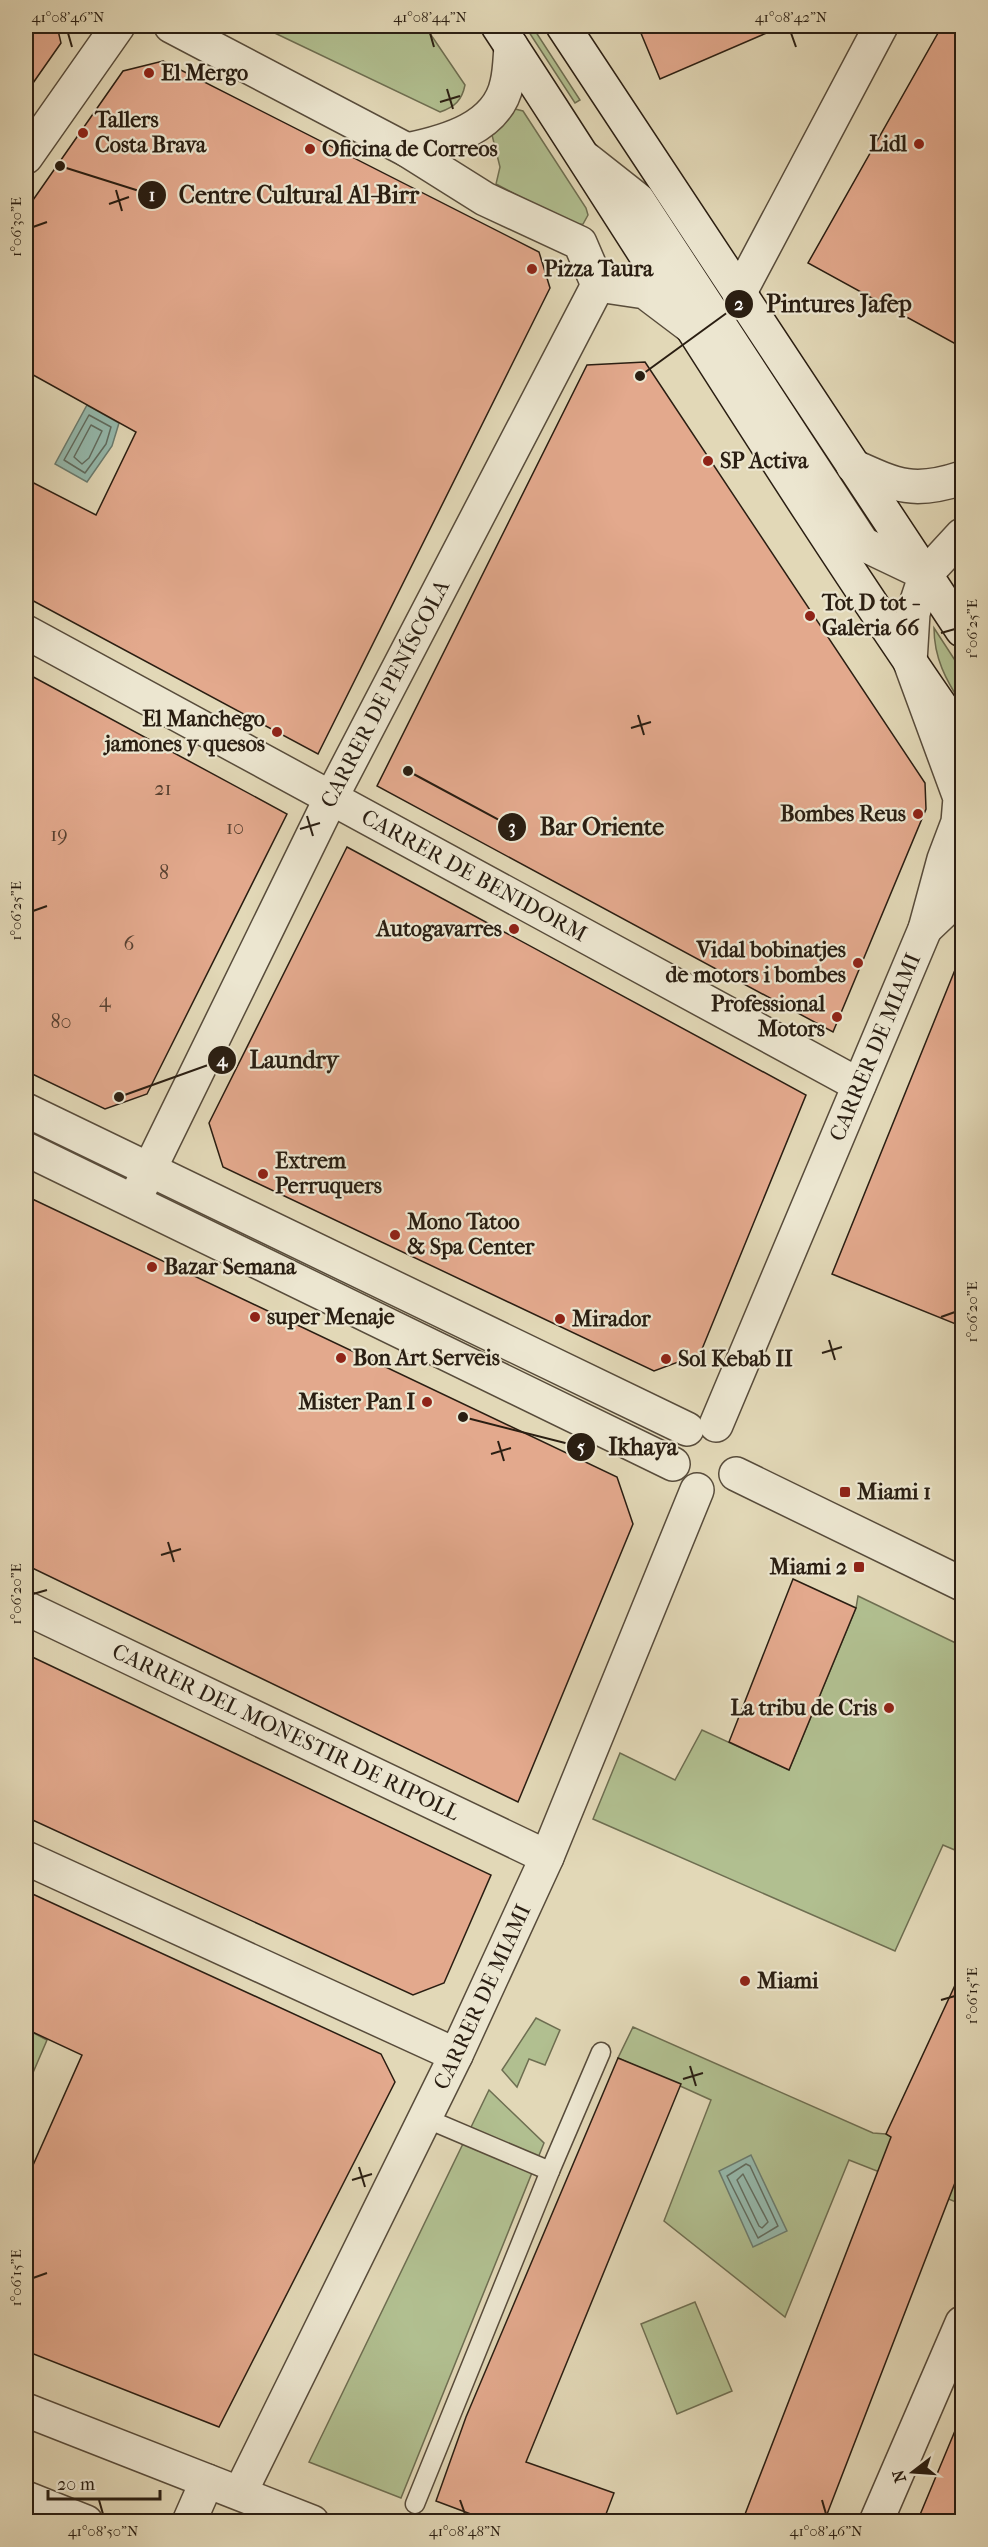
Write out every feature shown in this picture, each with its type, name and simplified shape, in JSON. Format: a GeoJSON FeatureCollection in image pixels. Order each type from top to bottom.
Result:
{"type":"FeatureCollection","features":[{"type":"Feature","properties":{"kind":"street"},"geometry":{"type":"LineString","coordinates":[[26,157],[118,26]]}},
{"type":"Feature","properties":{"kind":"street"},"geometry":{"type":"LineString","coordinates":[[171,26],[407,150],[485,199],[580,243],[598,285],[645,292],[690,327]]}},
{"type":"Feature","properties":{"kind":"street"},"geometry":{"type":"LineString","coordinates":[[563,26],[738,294],[963,630]]}},
{"type":"Feature","properties":{"kind":"street"},"geometry":{"type":"LineString","coordinates":[[738,294],[881,26]]}},
{"type":"Feature","properties":{"kind":"street"},"geometry":{"type":"LineString","coordinates":[[407,150],[436,144],[469,130],[484,120],[500,103],[504,93],[504,35]]}},
{"type":"Feature","properties":{"kind":"street"},"geometry":{"type":"LineString","coordinates":[[504,35],[690,327],[910,662],[963,737]]}},
{"type":"Feature","properties":{"kind":"street"},"geometry":{"type":"LineString","coordinates":[[584,158],[638,200],[863,544],[926,574]]}},
{"type":"Feature","properties":{"kind":"street","name":"CARRER DE PENÍSCOLA"},"geometry":{"type":"LineString","coordinates":[[134,1201],[331,798],[598,285]]}},
{"type":"Feature","properties":{"kind":"street"},"geometry":{"type":"LineString","coordinates":[[853,466],[899,487],[940,485],[963,478]]}},
{"type":"Feature","properties":{"kind":"street"},"geometry":{"type":"LineString","coordinates":[[910,662],[914,613],[926,574],[963,536]]}},
{"type":"Feature","properties":{"kind":"street","name":"CARRER DE BENIDORM"},"geometry":{"type":"LineString","coordinates":[[26,632],[859,1085]]}},
{"type":"Feature","properties":{"kind":"street","name":"CARRER DE MIAMI"},"geometry":{"type":"LineString","coordinates":[[702,1427],[859,1085],[925,929],[944,859],[958,822],[960,798],[910,662]]}},
{"type":"Feature","properties":{"kind":"street"},"geometry":{"type":"LineString","coordinates":[[925,929],[946,909],[963,899]]}},
{"type":"Feature","properties":{"kind":"street"},"geometry":{"type":"LineString","coordinates":[[26,1110],[149,1170],[702,1427],[725,1429],[738,1445],[740,1455],[736,1474],[719,1489],[697,1490],[682,1480],[673,1464],[26,1149]]}},
{"type":"Feature","properties":{"kind":"street"},"geometry":{"type":"LineString","coordinates":[[673,1464],[675,1444],[702,1427]]}},
{"type":"Feature","properties":{"kind":"street"},"geometry":{"type":"LineString","coordinates":[[736,1474],[963,1584]]}},
{"type":"Feature","properties":{"kind":"street","name":"CARRER DE MIAMI"},"geometry":{"type":"LineString","coordinates":[[255,2505],[425,2118],[547,1857],[697,1490]]}},
{"type":"Feature","properties":{"kind":"street","name":"CARRER DEL MONESTIR DE RIPOLL"},"geometry":{"type":"LineString","coordinates":[[26,1608],[547,1857]]}},
{"type":"Feature","properties":{"kind":"street"},"geometry":{"type":"LineString","coordinates":[[26,1858],[456,2055]]}},
{"type":"Feature","properties":{"kind":"street"},"geometry":{"type":"LineString","coordinates":[[876,2522],[963,2323]]}},
{"type":"Feature","properties":{"kind":"street"},"geometry":{"type":"LineString","coordinates":[[26,2410],[207,2481],[255,2505],[312,2522]]}},
{"type":"Feature","properties":{"kind":"street"},"geometry":{"type":"LineString","coordinates":[[189,2522],[207,2481]]}},
{"type":"Feature","properties":{"kind":"street"},"geometry":{"type":"LineString","coordinates":[[26,2498],[86,2522]]}},
{"type":"Feature","properties":{"kind":"lane"},"geometry":{"type":"LineString","coordinates":[[415,2504],[550,2171],[601,2052]]}},
{"type":"Feature","properties":{"kind":"lane"},"geometry":{"type":"LineString","coordinates":[[425,2118],[550,2171]]}},
{"type":"Feature","properties":{"kind":"green space"},"geometry":{"type":"Polygon","coordinates":[[[260,26],[425,26],[465,85],[464,90],[457,102],[440,112],[260,26]]]}},
{"type":"Feature","properties":{"kind":"green space"},"geometry":{"type":"Polygon","coordinates":[[[525,26],[532,26],[580,100],[575,103],[525,26]]]}},
{"type":"Feature","properties":{"kind":"green space"},"geometry":{"type":"Polygon","coordinates":[[[515,109],[523,111],[586,208],[588,215],[583,224],[574,225],[496,184],[500,167],[492,135],[506,113],[515,109]]]}},
{"type":"Feature","properties":{"kind":"green space"},"geometry":{"type":"Polygon","coordinates":[[[934,628],[962,671],[962,705],[942,668],[936,649],[934,628]]]}},
{"type":"Feature","properties":{"kind":"green space"},"geometry":{"type":"Polygon","coordinates":[[[858,1596],[962,1646],[962,1853],[943,1845],[895,1951],[593,1819],[620,1753],[675,1780],[702,1730],[789,1770],[856,1608],[858,1596]]]}},
{"type":"Feature","properties":{"kind":"green space"},"geometry":{"type":"Polygon","coordinates":[[[536,2018],[560,2030],[545,2065],[529,2059],[517,2087],[502,2070],[536,2018]]]}},
{"type":"Feature","properties":{"kind":"green space"},"geometry":{"type":"Polygon","coordinates":[[[633,2027],[873,2133],[886,2134],[962,2170],[961,2204],[849,2160],[785,2317],[664,2221],[711,2100],[618,2058],[633,2027]]]}},
{"type":"Feature","properties":{"kind":"green space"},"geometry":{"type":"Polygon","coordinates":[[[26,2029],[47,2040],[26,2089],[26,2029]]]}},
{"type":"Feature","properties":{"kind":"green space"},"geometry":{"type":"Polygon","coordinates":[[[489,2090],[544,2143],[401,2498],[309,2462],[489,2090]]]}},
{"type":"Feature","properties":{"kind":"green space"},"geometry":{"type":"Polygon","coordinates":[[[695,2302],[732,2391],[677,2414],[641,2324],[695,2302]]]}},
{"type":"Feature","properties":{"kind":"water"},"geometry":{"type":"Polygon","coordinates":[[[87,405],[119,423],[112,446],[87,482],[55,464],[87,405]]]}},
{"type":"Feature","properties":{"kind":"water"},"geometry":{"type":"Polygon","coordinates":[[[751,2155],[787,2231],[753,2247],[719,2171],[751,2155]]]}},
{"type":"Feature","properties":{"kind":"building"},"geometry":{"type":"Polygon","coordinates":[[[26,26],[57,26],[61,43],[26,93],[26,26]]]}},
{"type":"Feature","properties":{"kind":"building"},"geometry":{"type":"Polygon","coordinates":[[[638,26],[783,26],[660,79],[638,26]]]}},
{"type":"Feature","properties":{"kind":"building","name":"Lidl"},"geometry":{"type":"Polygon","coordinates":[[[942,26],[963,26],[963,348],[808,263],[942,26]]]}},
{"type":"Feature","properties":{"kind":"building"},"geometry":{"type":"Polygon","coordinates":[[[163,61],[539,252],[550,288],[318,754],[26,597],[26,479],[96,515],[136,432],[26,371],[26,210],[123,71],[163,61]]]}},
{"type":"Feature","properties":{"kind":"building"},"geometry":{"type":"Polygon","coordinates":[[[645,362],[925,783],[926,809],[833,1032],[377,786],[587,365],[645,362]]]}},
{"type":"Feature","properties":{"kind":"building"},"geometry":{"type":"Polygon","coordinates":[[[26,673],[287,814],[147,1094],[105,1109],[26,1071],[26,673]]]}},
{"type":"Feature","properties":{"kind":"building"},"geometry":{"type":"Polygon","coordinates":[[[347,847],[806,1095],[700,1354],[654,1371],[223,1167],[209,1123],[347,847]]]}},
{"type":"Feature","properties":{"kind":"building"},"geometry":{"type":"Polygon","coordinates":[[[961,955],[963,956],[963,1327],[832,1274],[961,955]]]}},
{"type":"Feature","properties":{"kind":"building"},"geometry":{"type":"Polygon","coordinates":[[[26,1196],[617,1477],[633,1524],[518,1802],[26,1565],[26,1196]]]}},
{"type":"Feature","properties":{"kind":"building"},"geometry":{"type":"Polygon","coordinates":[[[793,1579],[856,1608],[789,1770],[729,1742],[793,1579]]]}},
{"type":"Feature","properties":{"kind":"building"},"geometry":{"type":"Polygon","coordinates":[[[26,1654],[491,1875],[444,1983],[413,1995],[26,1817],[26,1654]]]}},
{"type":"Feature","properties":{"kind":"building"},"geometry":{"type":"Polygon","coordinates":[[[26,1891],[381,2054],[395,2082],[219,2427],[26,2351],[26,2181],[82,2055],[26,2029],[26,1891]]]}},
{"type":"Feature","properties":{"kind":"building"},"geometry":{"type":"Polygon","coordinates":[[[963,1968],[963,2162],[824,2522],[742,2522],[891,2137],[886,2134],[963,1968]]]}},
{"type":"Feature","properties":{"kind":"building"},"geometry":{"type":"Polygon","coordinates":[[[618,2058],[681,2084],[526,2462],[614,2493],[603,2522],[492,2522],[436,2501],[466,2417],[618,2058]]]}},
{"type":"Feature","properties":{"kind":"building"},"geometry":{"type":"Polygon","coordinates":[[[962,2414],[963,2522],[917,2522],[962,2414]]]}},
{"type":"Feature","properties":{"kind":"place","name":"El Mergo"},"geometry":{"type":"Point","coordinates":[149,73]}},
{"type":"Feature","properties":{"kind":"place","name":"Tallers Costa Brava"},"geometry":{"type":"Point","coordinates":[83,133]}},
{"type":"Feature","properties":{"kind":"place","name":"Lidl"},"geometry":{"type":"Point","coordinates":[919,144]}},
{"type":"Feature","properties":{"kind":"place","name":"Oficina de Correos"},"geometry":{"type":"Point","coordinates":[310,149]}},
{"type":"Feature","properties":{"kind":"place","name":"Centre Cultural Al-Birr"},"geometry":{"type":"Point","coordinates":[60,166]}},
{"type":"Feature","properties":{"kind":"place","name":"Pizza Taura"},"geometry":{"type":"Point","coordinates":[532,269]}},
{"type":"Feature","properties":{"kind":"place","name":"Pintures Jafep"},"geometry":{"type":"Point","coordinates":[640,376]}},
{"type":"Feature","properties":{"kind":"place","name":"SP Activa"},"geometry":{"type":"Point","coordinates":[708,461]}},
{"type":"Feature","properties":{"kind":"place","name":"Tot D tot - Galeria 66"},"geometry":{"type":"Point","coordinates":[810,616]}},
{"type":"Feature","properties":{"kind":"place","name":"El Manchego jamones y quesos"},"geometry":{"type":"Point","coordinates":[277,732]}},
{"type":"Feature","properties":{"kind":"place","name":"Bar Oriente"},"geometry":{"type":"Point","coordinates":[408,771]}},
{"type":"Feature","properties":{"kind":"place","name":"Bombes Reus"},"geometry":{"type":"Point","coordinates":[918,814]}},
{"type":"Feature","properties":{"kind":"place","name":"Autogavarres"},"geometry":{"type":"Point","coordinates":[514,929]}},
{"type":"Feature","properties":{"kind":"place","name":"Vidal bobinatjes de motors i bombes"},"geometry":{"type":"Point","coordinates":[858,963]}},
{"type":"Feature","properties":{"kind":"place","name":"Professional Motors"},"geometry":{"type":"Point","coordinates":[837,1017]}},
{"type":"Feature","properties":{"kind":"place","name":"Laundry"},"geometry":{"type":"Point","coordinates":[119,1097]}},
{"type":"Feature","properties":{"kind":"place","name":"Extrem Perruquers"},"geometry":{"type":"Point","coordinates":[263,1174]}},
{"type":"Feature","properties":{"kind":"place","name":"Mono Tatoo & Spa Center"},"geometry":{"type":"Point","coordinates":[395,1235]}},
{"type":"Feature","properties":{"kind":"place","name":"Bazar Semana"},"geometry":{"type":"Point","coordinates":[152,1267]}},
{"type":"Feature","properties":{"kind":"place","name":"super Menaje"},"geometry":{"type":"Point","coordinates":[255,1317]}},
{"type":"Feature","properties":{"kind":"place","name":"Mirador"},"geometry":{"type":"Point","coordinates":[560,1319]}},
{"type":"Feature","properties":{"kind":"place","name":"Bon Art Serveis"},"geometry":{"type":"Point","coordinates":[341,1358]}},
{"type":"Feature","properties":{"kind":"place","name":"Sol Kebab II"},"geometry":{"type":"Point","coordinates":[666,1359]}},
{"type":"Feature","properties":{"kind":"place","name":"Mister Pan I"},"geometry":{"type":"Point","coordinates":[427,1402]}},
{"type":"Feature","properties":{"kind":"place","name":"Ikhaya"},"geometry":{"type":"Point","coordinates":[463,1417]}},
{"type":"Feature","properties":{"kind":"place","name":"Miami 1"},"geometry":{"type":"Point","coordinates":[845,1492]}},
{"type":"Feature","properties":{"kind":"place","name":"Miami 2"},"geometry":{"type":"Point","coordinates":[859,1567]}},
{"type":"Feature","properties":{"kind":"place","name":"La tribu de Cris"},"geometry":{"type":"Point","coordinates":[889,1708]}},
{"type":"Feature","properties":{"kind":"place","name":"Miami"},"geometry":{"type":"Point","coordinates":[745,1981]}}]}
